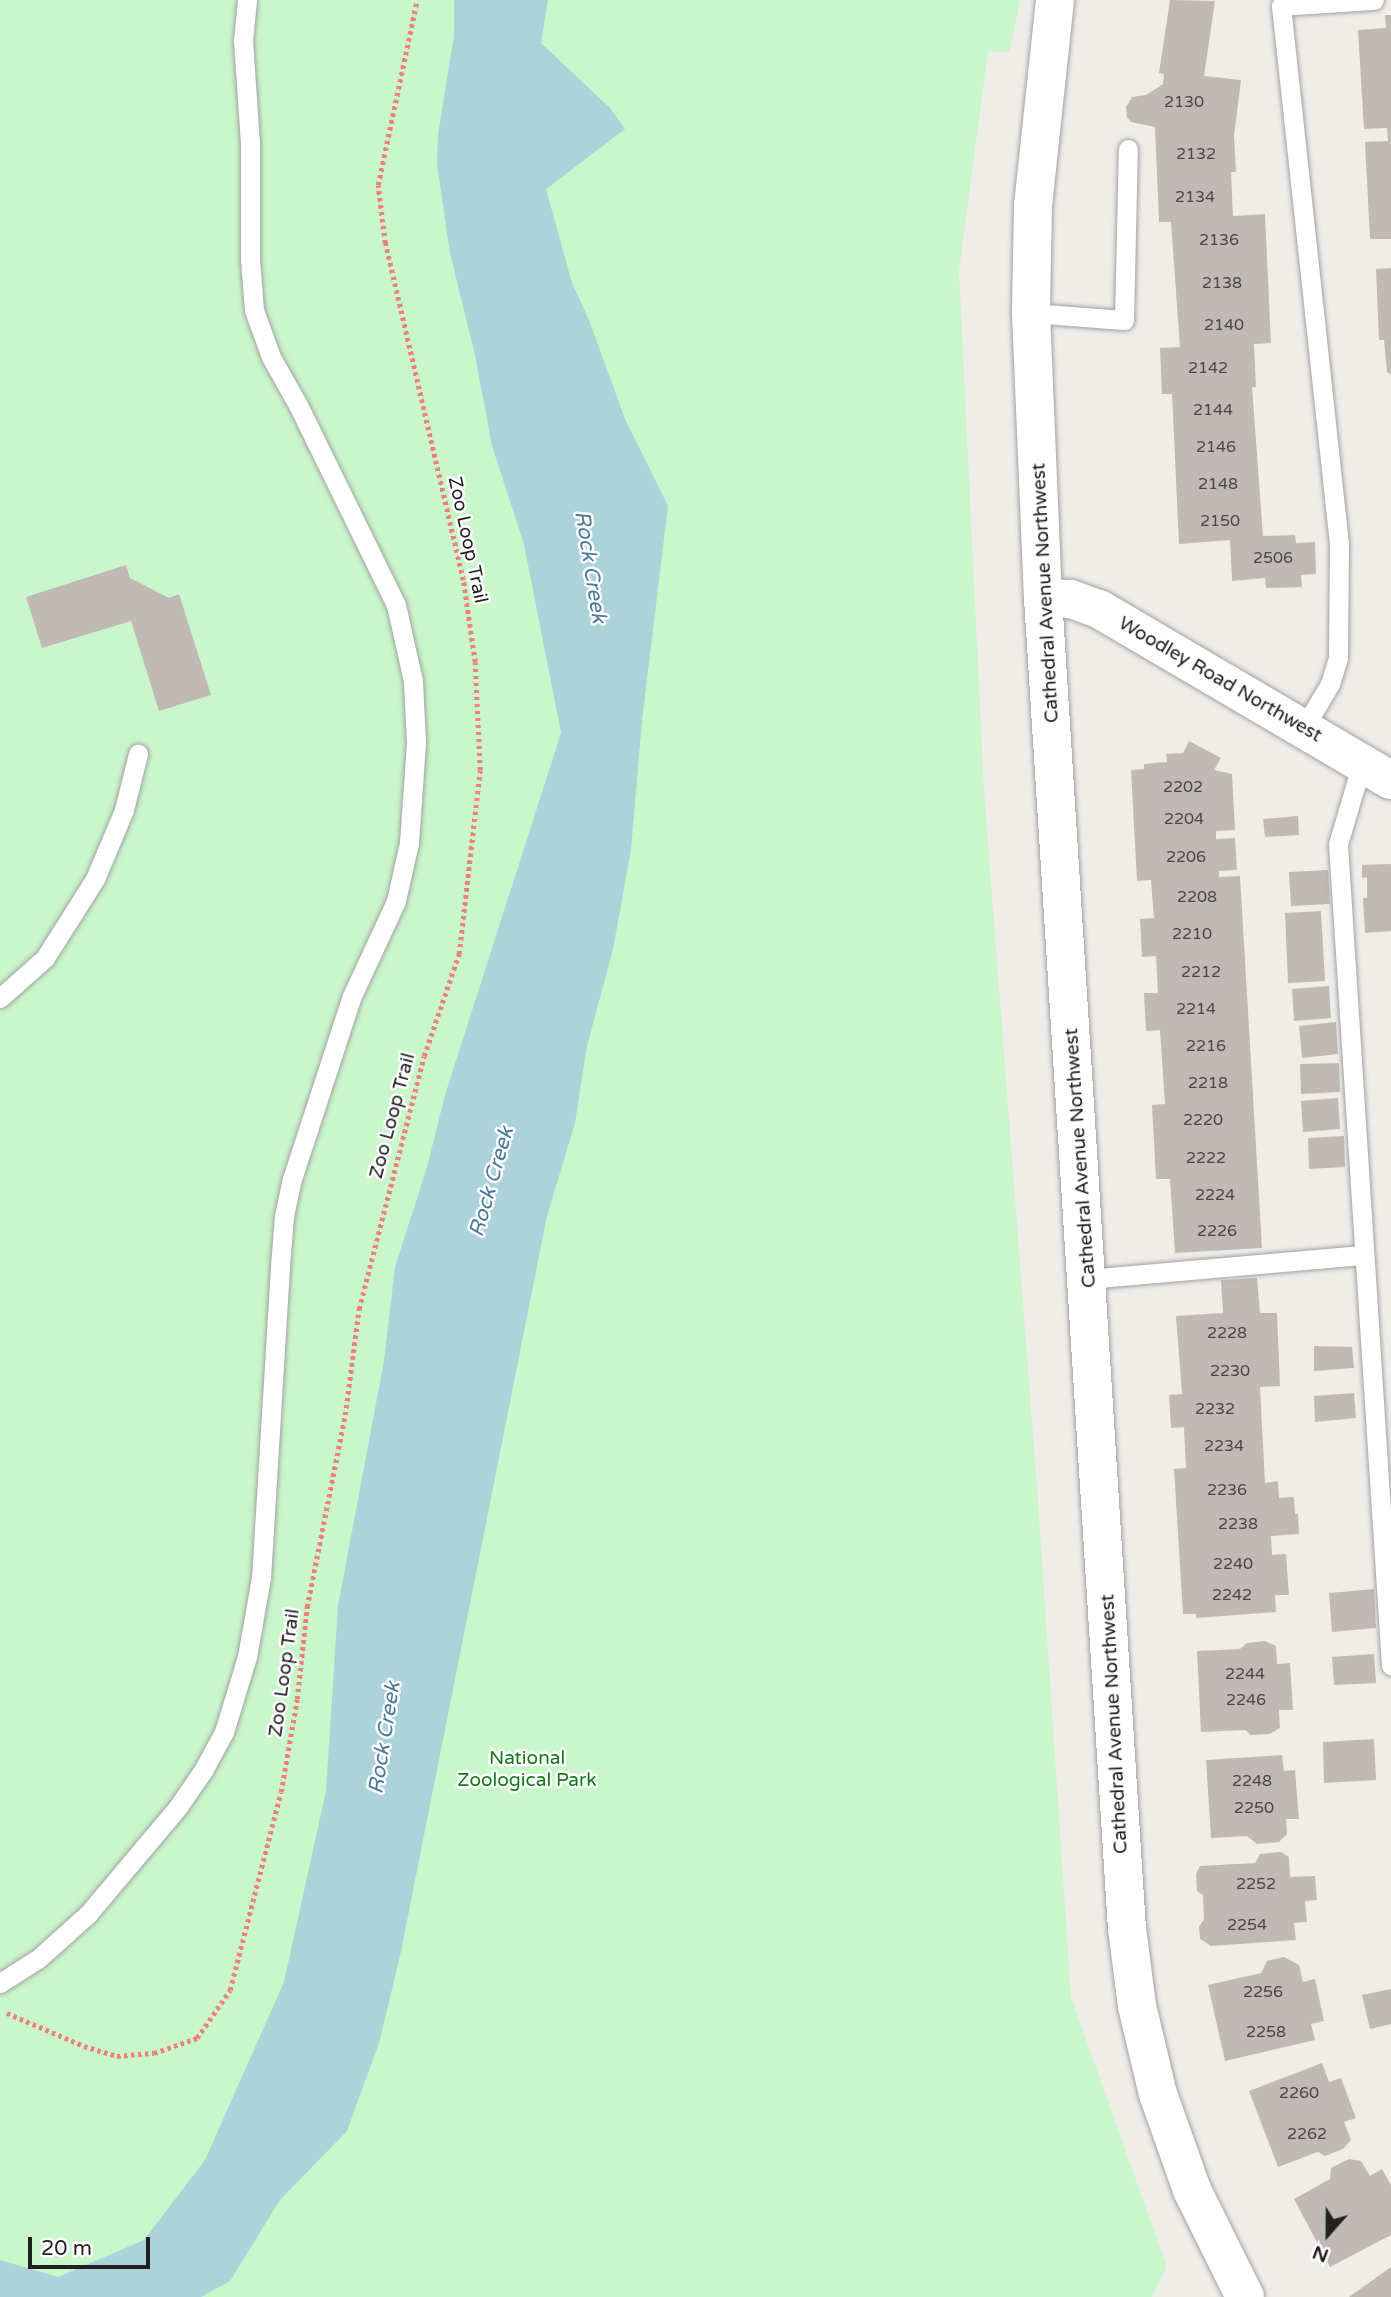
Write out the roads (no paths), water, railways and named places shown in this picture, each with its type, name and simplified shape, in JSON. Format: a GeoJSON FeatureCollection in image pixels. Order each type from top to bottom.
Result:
{"type":"FeatureCollection","features":[{"type":"Feature","properties":{"kind":"street","name":"Cathedral Avenue Northwest"},"geometry":{"type":"LineString","coordinates":[[1055,0],[1033,205],[1031,313],[1043,598],[1128,1928],[1135,1992],[1146,2048],[1174,2141],[1202,2212],[1245,2297]]}},
{"type":"Feature","properties":{"kind":"street","name":"Woodley Road Northwest"},"geometry":{"type":"LineString","coordinates":[[1043,598],[1071,600],[1099,609],[1377,771]]}},
{"type":"Feature","properties":{"kind":"lane"},"geometry":{"type":"LineString","coordinates":[[0,1983],[39,1958],[88,1914],[127,1870],[204,1769],[228,1722],[247,1657],[261,1578],[280,1266],[289,1191],[304,1133],[351,998],[396,901],[409,843],[416,743],[413,681],[396,606],[298,405],[271,357],[254,310],[250,259],[250,143],[243,40],[247,0]]}},
{"type":"Feature","properties":{"kind":"lane"},"geometry":{"type":"LineString","coordinates":[[1303,729],[1330,684],[1338,659],[1339,544],[1281,6],[1374,0]]}},
{"type":"Feature","properties":{"kind":"lane"},"geometry":{"type":"LineString","coordinates":[[1031,313],[1124,320],[1128,149]]}},
{"type":"Feature","properties":{"kind":"lane"},"geometry":{"type":"LineString","coordinates":[[0,998],[45,958],[95,879],[124,810],[138,754]]}},
{"type":"Feature","properties":{"kind":"lane"},"geometry":{"type":"LineString","coordinates":[[1377,771],[1338,844],[1391,1665]]}},
{"type":"Feature","properties":{"kind":"lane"},"geometry":{"type":"LineString","coordinates":[[1088,1279],[1364,1255]]}},
{"type":"Feature","properties":{"kind":"water","name":"Rock Creek"},"geometry":{"type":"Polygon","coordinates":[[[454,0],[548,0],[541,43],[610,108],[625,129],[546,189],[572,283],[589,320],[625,419],[668,506],[642,720],[631,850],[613,949],[587,1046],[575,1123],[547,1216],[400,1956],[379,2043],[347,2131],[280,2200],[230,2281],[201,2297],[0,2297],[0,2260],[58,2277],[144,2240],[205,2160],[284,1982],[326,1791],[338,1606],[384,1361],[395,1267],[427,1167],[445,1095],[561,733],[524,544],[492,446],[475,355],[450,253],[437,164],[438,135],[454,36],[454,0]]]}},
{"type":"Feature","properties":{"kind":"park label","name":"National Zoological Park"},"geometry":{"type":"Point","coordinates":[527,1770]}}]}
